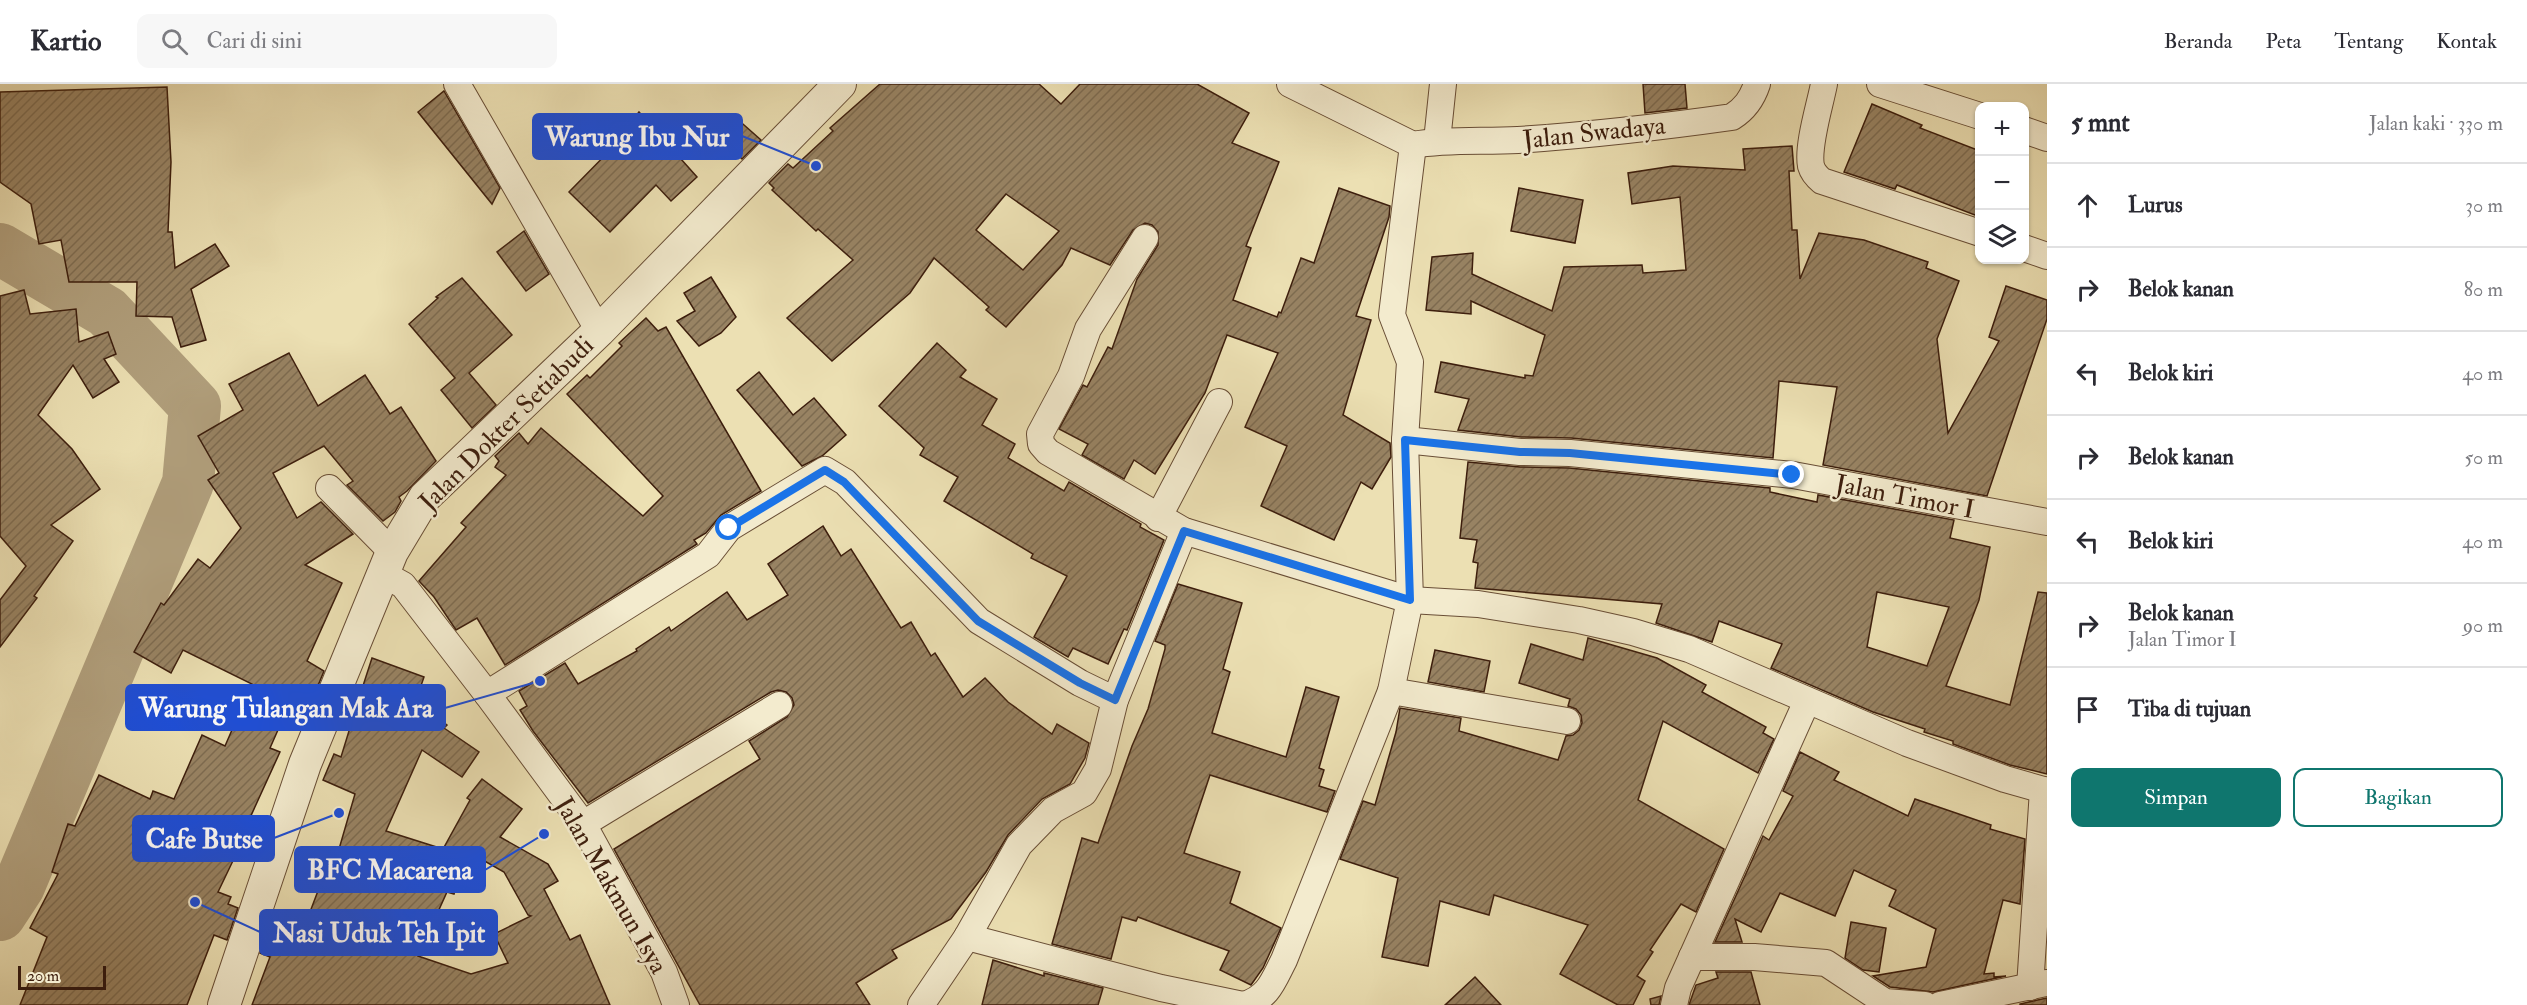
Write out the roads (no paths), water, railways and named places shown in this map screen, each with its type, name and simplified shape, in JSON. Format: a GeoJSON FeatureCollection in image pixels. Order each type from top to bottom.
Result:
{"type":"FeatureCollection","features":[{"type":"Feature","properties":{"kind":"street"},"geometry":{"type":"LineString","coordinates":[[457,84],[599,331]]}},
{"type":"Feature","properties":{"kind":"street","name":"Jalan Dokter Setiabudi"},"geometry":{"type":"LineString","coordinates":[[224,1005],[305,764],[387,563],[425,497],[599,331],[840,84]]}},
{"type":"Feature","properties":{"kind":"street"},"geometry":{"type":"LineString","coordinates":[[1290,84],[1425,143]]}},
{"type":"Feature","properties":{"kind":"street"},"geometry":{"type":"LineString","coordinates":[[967,937],[1161,988],[1244,1005],[1259,1000],[1264,995],[1284,960],[1391,691],[1410,600],[1405,440],[1410,362],[1392,315],[1425,143],[1443,84]]}},
{"type":"Feature","properties":{"kind":"street","name":"Jalan Swadaya"},"geometry":{"type":"LineString","coordinates":[[1425,143],[1517,140],[1732,117],[1742,111],[1753,96],[1757,84]]}},
{"type":"Feature","properties":{"kind":"street"},"geometry":{"type":"LineString","coordinates":[[1824,84],[1814,132],[1811,163],[1817,177],[1822,182],[1975,232]]}},
{"type":"Feature","properties":{"kind":"street"},"geometry":{"type":"LineString","coordinates":[[1880,84],[1975,114]]}},
{"type":"Feature","properties":{"kind":"street"},"geometry":{"type":"LineString","coordinates":[[2029,131],[2047,138]]}},
{"type":"Feature","properties":{"kind":"street"},"geometry":{"type":"LineString","coordinates":[[1145,238],[1088,329],[1071,376],[1040,434],[1041,444],[1048,452],[1158,518],[1184,531],[1410,600],[1478,604],[1579,620],[1633,632],[1689,649],[1907,743],[2005,779],[2045,790],[2038,985],[1940,1005]]}},
{"type":"Feature","properties":{"kind":"street"},"geometry":{"type":"LineString","coordinates":[[2029,249],[2047,256]]}},
{"type":"Feature","properties":{"kind":"street"},"geometry":{"type":"LineString","coordinates":[[1158,518],[1219,402]]}},
{"type":"Feature","properties":{"kind":"street","name":"Jalan Timor I"},"geometry":{"type":"LineString","coordinates":[[1405,440],[1520,452],[1570,453],[1792,475],[2047,522]]}},
{"type":"Feature","properties":{"kind":"street"},"geometry":{"type":"LineString","coordinates":[[487,693],[708,555],[729,528],[825,470],[844,482],[978,621],[1080,683],[1115,700]]}},
{"type":"Feature","properties":{"kind":"street","name":"Jalan Makmun Isya"},"geometry":{"type":"LineString","coordinates":[[329,489],[487,693],[583,824],[664,972],[676,1005]]}},
{"type":"Feature","properties":{"kind":"street"},"geometry":{"type":"LineString","coordinates":[[921,1005],[967,937],[1019,845],[1053,810],[1084,793],[1098,769],[1115,700],[1184,531]]}},
{"type":"Feature","properties":{"kind":"street"},"geometry":{"type":"LineString","coordinates":[[1391,691],[1567,721]]}},
{"type":"Feature","properties":{"kind":"street"},"geometry":{"type":"LineString","coordinates":[[1674,1005],[1692,957],[1807,701]]}},
{"type":"Feature","properties":{"kind":"street"},"geometry":{"type":"LineString","coordinates":[[583,824],[779,705]]}},
{"type":"Feature","properties":{"kind":"street"},"geometry":{"type":"LineString","coordinates":[[1692,957],[1754,957],[1826,963],[1885,1002],[1925,1005]]}},
{"type":"Feature","properties":{"kind":"waterway"},"geometry":{"type":"LineString","coordinates":[[0,249],[107,312],[195,406],[188,483],[19,886],[0,915]]}},
{"type":"Feature","properties":{"kind":"place","name":"Warung Ibu Nur"},"geometry":{"type":"Point","coordinates":[816,166]}},
{"type":"Feature","properties":{"kind":"place","name":"Warung Tulangan Mak Ara"},"geometry":{"type":"Point","coordinates":[540,681]}},
{"type":"Feature","properties":{"kind":"place","name":"Cafe Butse"},"geometry":{"type":"Point","coordinates":[339,813]}},
{"type":"Feature","properties":{"kind":"place","name":"BFC Macarena"},"geometry":{"type":"Point","coordinates":[544,834]}},
{"type":"Feature","properties":{"kind":"place","name":"Nasi Uduk Teh Ipit"},"geometry":{"type":"Point","coordinates":[195,902]}}]}
